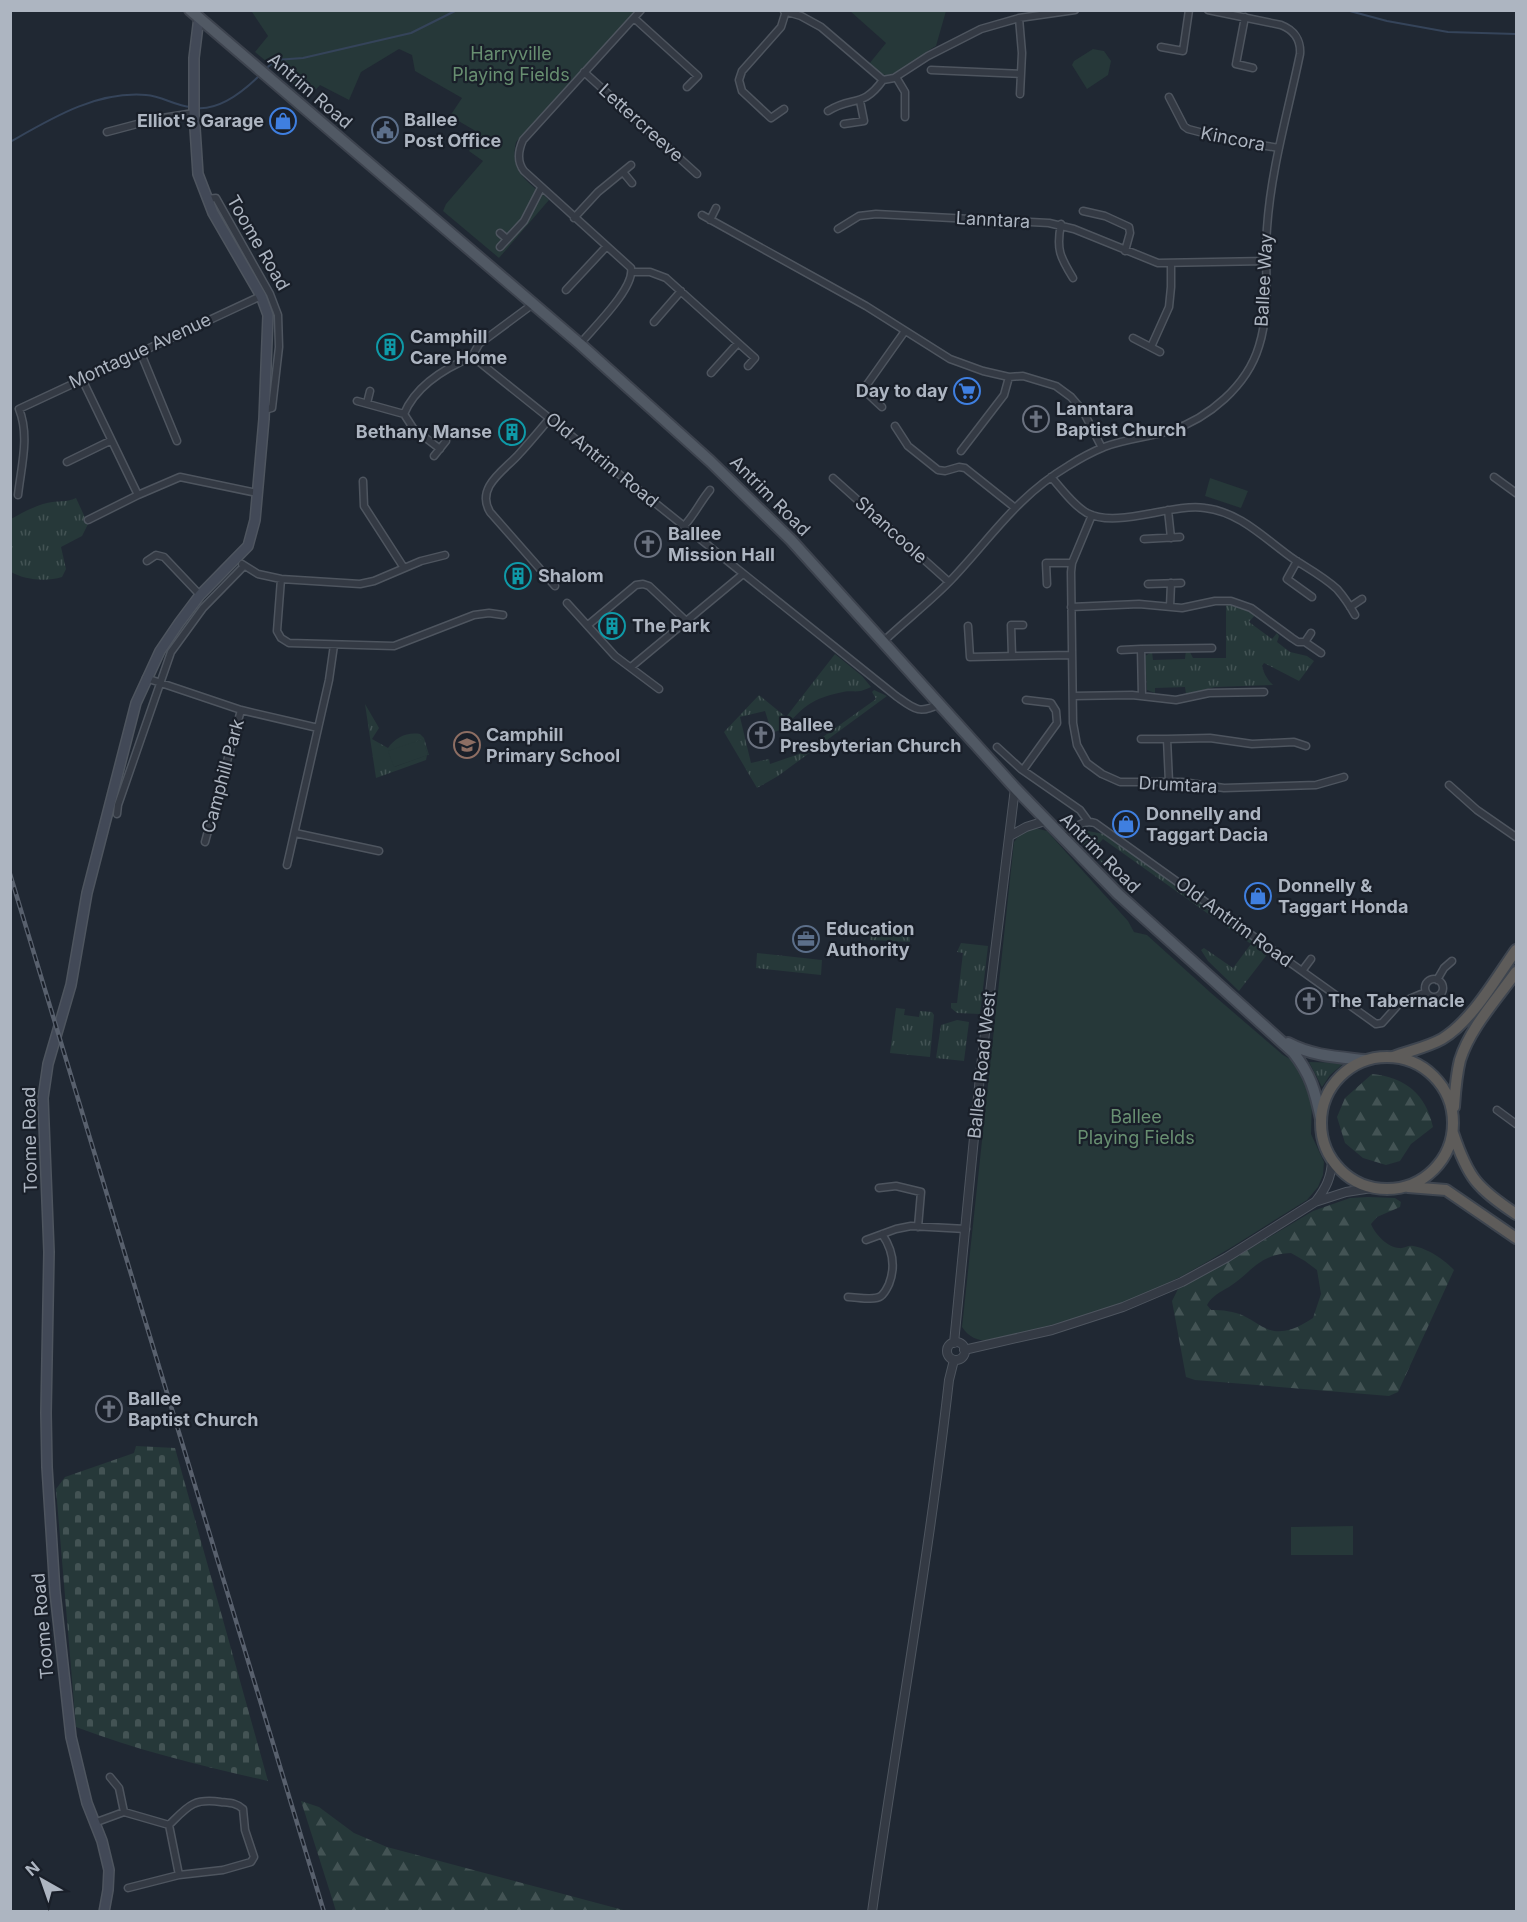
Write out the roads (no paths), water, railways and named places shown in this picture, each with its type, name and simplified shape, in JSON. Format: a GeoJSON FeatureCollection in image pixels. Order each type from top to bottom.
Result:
{"type":"FeatureCollection","features":[{"type":"Feature","properties":{"kind":"highway"},"geometry":{"type":"LineString","coordinates":[[1393,1057],[1441,1040],[1456,1028],[1516,950]]}},
{"type":"Feature","properties":{"kind":"highway"},"geometry":{"type":"LineString","coordinates":[[1453,1113],[1448,1096],[1439,1081],[1426,1069],[1410,1061],[1379,1057],[1365,1060],[1348,1069],[1334,1083],[1325,1100],[1321,1119],[1322,1137],[1332,1161],[1350,1178],[1372,1188],[1390,1190],[1424,1179],[1438,1166],[1448,1150],[1453,1132],[1456,1079],[1461,1059],[1473,1034],[1516,972]]}},
{"type":"Feature","properties":{"kind":"highway"},"geometry":{"type":"LineString","coordinates":[[1453,1132],[1469,1173],[1482,1189],[1516,1214]]}},
{"type":"Feature","properties":{"kind":"highway"},"geometry":{"type":"LineString","coordinates":[[1407,1186],[1446,1190],[1516,1238]]}},
{"type":"Feature","properties":{"kind":"main road","name":"Antrim Road"},"geometry":{"type":"LineString","coordinates":[[197,12],[263,72],[580,344],[791,540],[1045,821],[1125,902],[1241,1008],[1279,1039],[1305,1067],[1314,1088],[1321,1119]]}},
{"type":"Feature","properties":{"kind":"main road","name":"Toome Road"},"geometry":{"type":"LineString","coordinates":[[104,1911],[109,1870],[102,1841],[87,1803],[71,1737],[55,1592],[47,1467],[49,1252],[43,1098],[48,1064],[71,985],[87,893],[102,826],[135,703],[146,678],[179,622],[201,595],[240,563],[253,532],[268,344],[273,315],[222,229],[198,174],[194,114],[197,12]]}},
{"type":"Feature","properties":{"kind":"main road","name":"Antrim Road"},"geometry":{"type":"LineString","coordinates":[[1279,1039],[1304,1051],[1323,1056],[1365,1060]]}},
{"type":"Feature","properties":{"kind":"street","name":"Lettercreeve"},"geometry":{"type":"LineString","coordinates":[[632,272],[629,265],[606,247],[521,168],[519,159],[523,140],[641,10]]}},
{"type":"Feature","properties":{"kind":"street"},"geometry":{"type":"LineString","coordinates":[[784,109],[771,118],[742,91],[739,83],[742,71],[782,27],[785,11],[801,16],[821,27],[883,80],[889,80],[928,56],[981,29],[1019,18],[1075,10]]}},
{"type":"Feature","properties":{"kind":"street"},"geometry":{"type":"LineString","coordinates":[[1161,47],[1183,51],[1189,10]]}},
{"type":"Feature","properties":{"kind":"street","name":"Ballee Way"},"geometry":{"type":"LineString","coordinates":[[884,641],[949,582],[1014,507],[1051,477],[1102,448],[1184,426],[1220,403],[1249,366],[1259,346],[1264,324],[1267,228],[1279,148],[1300,54],[1300,44],[1288,28],[1208,10]]}},
{"type":"Feature","properties":{"kind":"street"},"geometry":{"type":"LineString","coordinates":[[1245,17],[1236,64],[1253,68]]}},
{"type":"Feature","properties":{"kind":"street"},"geometry":{"type":"LineString","coordinates":[[634,18],[698,76],[687,87]]}},
{"type":"Feature","properties":{"kind":"street"},"geometry":{"type":"LineString","coordinates":[[1019,18],[1020,94]]}},
{"type":"Feature","properties":{"kind":"street"},"geometry":{"type":"LineString","coordinates":[[931,70],[1021,74]]}},
{"type":"Feature","properties":{"kind":"street","name":"Lettercreeve"},"geometry":{"type":"LineString","coordinates":[[584,72],[697,174]]}},
{"type":"Feature","properties":{"kind":"street"},"geometry":{"type":"LineString","coordinates":[[896,77],[905,93],[905,117]]}},
{"type":"Feature","properties":{"kind":"street"},"geometry":{"type":"LineString","coordinates":[[828,111],[839,105],[860,101],[871,94],[883,80]]}},
{"type":"Feature","properties":{"kind":"street","name":"Kincora"},"geometry":{"type":"LineString","coordinates":[[1169,98],[1184,126],[1188,129],[1230,140],[1279,148]]}},
{"type":"Feature","properties":{"kind":"street"},"geometry":{"type":"LineString","coordinates":[[844,124],[864,121],[860,101]]}},
{"type":"Feature","properties":{"kind":"street"},"geometry":{"type":"LineString","coordinates":[[107,132],[156,119],[194,114]]}},
{"type":"Feature","properties":{"kind":"street"},"geometry":{"type":"LineString","coordinates":[[574,218],[598,192],[631,165]]}},
{"type":"Feature","properties":{"kind":"street"},"geometry":{"type":"LineString","coordinates":[[622,172],[632,183]]}},
{"type":"Feature","properties":{"kind":"street"},"geometry":{"type":"LineString","coordinates":[[500,247],[524,221],[541,188]]}},
{"type":"Feature","properties":{"kind":"street","name":"Toome Road"},"geometry":{"type":"LineString","coordinates":[[207,199],[216,198],[270,294],[273,315]]}},
{"type":"Feature","properties":{"kind":"street"},"geometry":{"type":"LineString","coordinates":[[710,220],[716,208]]}},
{"type":"Feature","properties":{"kind":"street"},"geometry":{"type":"LineString","coordinates":[[852,211],[857,217]]}},
{"type":"Feature","properties":{"kind":"street"},"geometry":{"type":"LineString","coordinates":[[1083,211],[1105,216],[1129,227],[1130,233],[1125,250]]}},
{"type":"Feature","properties":{"kind":"street","name":"Lanntara"},"geometry":{"type":"LineString","coordinates":[[838,229],[857,217],[876,214],[1061,224],[1153,262],[1267,261]]}},
{"type":"Feature","properties":{"kind":"street"},"geometry":{"type":"LineString","coordinates":[[702,215],[866,306],[950,359],[983,371],[1009,377],[1023,376],[1035,379],[1062,390],[1083,411],[1102,448]]}},
{"type":"Feature","properties":{"kind":"street"},"geometry":{"type":"LineString","coordinates":[[1061,224],[1059,249],[1073,278]]}},
{"type":"Feature","properties":{"kind":"street"},"geometry":{"type":"LineString","coordinates":[[500,233],[507,239]]}},
{"type":"Feature","properties":{"kind":"street"},"geometry":{"type":"LineString","coordinates":[[566,290],[606,247]]}},
{"type":"Feature","properties":{"kind":"street"},"geometry":{"type":"LineString","coordinates":[[1150,347],[1169,307],[1172,287],[1171,263]]}},
{"type":"Feature","properties":{"kind":"street"},"geometry":{"type":"LineString","coordinates":[[580,344],[625,290],[632,272],[650,272],[661,275],[681,291],[755,358],[748,366]]}},
{"type":"Feature","properties":{"kind":"street"},"geometry":{"type":"LineString","coordinates":[[654,322],[681,291]]}},
{"type":"Feature","properties":{"kind":"street","name":"Montague Avenue"},"geometry":{"type":"LineString","coordinates":[[18,495],[25,439],[25,428],[19,409],[261,296]]}},
{"type":"Feature","properties":{"kind":"street"},"geometry":{"type":"LineString","coordinates":[[404,414],[417,393],[430,381],[474,356],[474,351],[479,344],[533,304]]}},
{"type":"Feature","properties":{"kind":"street"},"geometry":{"type":"LineString","coordinates":[[882,407],[867,393],[866,386],[905,332]]}},
{"type":"Feature","properties":{"kind":"street"},"geometry":{"type":"LineString","coordinates":[[1133,338],[1160,352]]}},
{"type":"Feature","properties":{"kind":"street"},"geometry":{"type":"LineString","coordinates":[[711,373],[738,343]]}},
{"type":"Feature","properties":{"kind":"street"},"geometry":{"type":"LineString","coordinates":[[140,351],[177,441]]}},
{"type":"Feature","properties":{"kind":"street","name":"Old Antrim Road"},"geometry":{"type":"LineString","coordinates":[[474,356],[742,574],[908,704],[927,711],[939,704]]}},
{"type":"Feature","properties":{"kind":"street"},"geometry":{"type":"LineString","coordinates":[[961,451],[1004,394],[1009,377]]}},
{"type":"Feature","properties":{"kind":"street"},"geometry":{"type":"LineString","coordinates":[[82,379],[138,495]]}},
{"type":"Feature","properties":{"kind":"street"},"geometry":{"type":"LineString","coordinates":[[368,403],[370,391]]}},
{"type":"Feature","properties":{"kind":"street"},"geometry":{"type":"LineString","coordinates":[[357,401],[404,414],[413,428],[440,449]]}},
{"type":"Feature","properties":{"kind":"street"},"geometry":{"type":"LineString","coordinates":[[550,418],[494,477],[486,501],[490,512],[555,586]]}},
{"type":"Feature","properties":{"kind":"street"},"geometry":{"type":"LineString","coordinates":[[895,426],[908,446],[938,470],[966,468],[1014,507]]}},
{"type":"Feature","properties":{"kind":"street"},"geometry":{"type":"LineString","coordinates":[[67,462],[110,441]]}},
{"type":"Feature","properties":{"kind":"street"},"geometry":{"type":"LineString","coordinates":[[434,456],[446,441]]}},
{"type":"Feature","properties":{"kind":"street"},"geometry":{"type":"LineString","coordinates":[[88,520],[180,477],[257,493]]}},
{"type":"Feature","properties":{"kind":"street"},"geometry":{"type":"LineString","coordinates":[[1051,477],[1077,505],[1092,515],[1108,517],[1197,507],[1221,512],[1246,524],[1332,585],[1355,615]]}},
{"type":"Feature","properties":{"kind":"street"},"geometry":{"type":"LineString","coordinates":[[1494,477],[1516,493]]}},
{"type":"Feature","properties":{"kind":"street","name":"Shancoole"},"geometry":{"type":"LineString","coordinates":[[833,478],[949,582]]}},
{"type":"Feature","properties":{"kind":"street"},"geometry":{"type":"LineString","coordinates":[[363,481],[364,506],[404,568]]}},
{"type":"Feature","properties":{"kind":"street"},"geometry":{"type":"LineString","coordinates":[[684,526],[697,512],[702,499],[710,490]]}},
{"type":"Feature","properties":{"kind":"street"},"geometry":{"type":"LineString","coordinates":[[1168,510],[1171,538]]}},
{"type":"Feature","properties":{"kind":"street","name":"Drumtara"},"geometry":{"type":"LineString","coordinates":[[1092,515],[1072,563],[1071,572],[1076,740],[1081,753],[1091,767],[1108,778],[1120,782],[1188,782],[1224,788],[1316,786],[1344,777]]}},
{"type":"Feature","properties":{"kind":"street"},"geometry":{"type":"LineString","coordinates":[[1144,539],[1180,537]]}},
{"type":"Feature","properties":{"kind":"street"},"geometry":{"type":"LineString","coordinates":[[147,561],[156,555],[164,557],[201,595]]}},
{"type":"Feature","properties":{"kind":"street"},"geometry":{"type":"LineString","coordinates":[[240,563],[258,574],[281,579],[360,584],[445,555]]}},
{"type":"Feature","properties":{"kind":"street"},"geometry":{"type":"LineString","coordinates":[[1297,561],[1287,579],[1312,597]]}},
{"type":"Feature","properties":{"kind":"street","name":"Toome Road"},"geometry":{"type":"LineString","coordinates":[[117,814],[159,682],[171,652],[183,633],[240,563]]}},
{"type":"Feature","properties":{"kind":"street"},"geometry":{"type":"LineString","coordinates":[[1047,585],[1046,563],[1072,563]]}},
{"type":"Feature","properties":{"kind":"street"},"geometry":{"type":"LineString","coordinates":[[631,668],[742,574]]}},
{"type":"Feature","properties":{"kind":"street"},"geometry":{"type":"LineString","coordinates":[[281,579],[277,627],[280,638],[289,643],[394,646],[474,615],[489,613],[503,615]]}},
{"type":"Feature","properties":{"kind":"street"},"geometry":{"type":"LineString","coordinates":[[1170,607],[1171,583]]}},
{"type":"Feature","properties":{"kind":"street"},"geometry":{"type":"LineString","coordinates":[[1148,584],[1181,583]]}},
{"type":"Feature","properties":{"kind":"street"},"geometry":{"type":"LineString","coordinates":[[588,625],[636,585],[643,584],[653,589],[686,621]]}},
{"type":"Feature","properties":{"kind":"street"},"geometry":{"type":"LineString","coordinates":[[1350,607],[1362,599]]}},
{"type":"Feature","properties":{"kind":"street"},"geometry":{"type":"LineString","coordinates":[[1071,607],[1139,604],[1188,608],[1226,600],[1242,603],[1298,642],[1305,642],[1321,653]]}},
{"type":"Feature","properties":{"kind":"street"},"geometry":{"type":"LineString","coordinates":[[567,603],[615,656],[659,689]]}},
{"type":"Feature","properties":{"kind":"street"},"geometry":{"type":"LineString","coordinates":[[1012,656],[1011,625],[1023,625]]}},
{"type":"Feature","properties":{"kind":"street"},"geometry":{"type":"LineString","coordinates":[[968,626],[970,657],[1072,655]]}},
{"type":"Feature","properties":{"kind":"street"},"geometry":{"type":"LineString","coordinates":[[1305,642],[1311,633]]}},
{"type":"Feature","properties":{"kind":"street"},"geometry":{"type":"LineString","coordinates":[[287,865],[334,645]]}},
{"type":"Feature","properties":{"kind":"street"},"geometry":{"type":"LineString","coordinates":[[1121,650],[1212,648]]}},
{"type":"Feature","properties":{"kind":"street"},"geometry":{"type":"LineString","coordinates":[[1141,650],[1142,696]]}},
{"type":"Feature","properties":{"kind":"street","name":"Camphill Park"},"geometry":{"type":"LineString","coordinates":[[146,678],[241,710],[318,728]]}},
{"type":"Feature","properties":{"kind":"street"},"geometry":{"type":"LineString","coordinates":[[1073,696],[1142,696],[1176,700],[1209,693],[1264,692]]}},
{"type":"Feature","properties":{"kind":"street"},"geometry":{"type":"LineString","coordinates":[[1023,771],[1057,723],[1056,711],[1051,703],[1026,700]]}},
{"type":"Feature","properties":{"kind":"street","name":"Camphill Park"},"geometry":{"type":"LineString","coordinates":[[205,842],[241,710]]}},
{"type":"Feature","properties":{"kind":"street"},"geometry":{"type":"LineString","coordinates":[[1141,739],[1210,738],[1252,744],[1294,742],[1306,746]]}},
{"type":"Feature","properties":{"kind":"street"},"geometry":{"type":"LineString","coordinates":[[1167,739],[1169,782]]}},
{"type":"Feature","properties":{"kind":"street","name":"Old Antrim Road"},"geometry":{"type":"LineString","coordinates":[[997,747],[1023,771],[1080,810],[1088,821],[1101,827],[1376,1024],[1380,1024],[1400,1003],[1426,992]]}},
{"type":"Feature","properties":{"kind":"street"},"geometry":{"type":"LineString","coordinates":[[1449,785],[1477,810],[1516,837]]}},
{"type":"Feature","properties":{"kind":"street","name":"Ballee Road West"},"geometry":{"type":"LineString","coordinates":[[954,1343],[981,1066],[1015,788]]}},
{"type":"Feature","properties":{"kind":"street"},"geometry":{"type":"LineString","coordinates":[[1010,836],[1026,827],[1045,821]]}},
{"type":"Feature","properties":{"kind":"street"},"geometry":{"type":"LineString","coordinates":[[1063,839],[1078,825],[1088,821]]}},
{"type":"Feature","properties":{"kind":"street"},"geometry":{"type":"LineString","coordinates":[[295,833],[379,851]]}},
{"type":"Feature","properties":{"kind":"street"},"geometry":{"type":"LineString","coordinates":[[1302,971],[1311,959]]}},
{"type":"Feature","properties":{"kind":"street"},"geometry":{"type":"LineString","coordinates":[[1437,980],[1452,961]]}},
{"type":"Feature","properties":{"kind":"street"},"geometry":{"type":"LineString","coordinates":[[1431,980],[1437,980],[1442,986],[1441,994],[1433,997],[1426,992],[1426,984],[1431,980]]}},
{"type":"Feature","properties":{"kind":"street"},"geometry":{"type":"LineString","coordinates":[[1497,1110],[1516,1124]]}},
{"type":"Feature","properties":{"kind":"street"},"geometry":{"type":"LineString","coordinates":[[1315,1202],[1327,1186],[1331,1176],[1332,1161]]}},
{"type":"Feature","properties":{"kind":"street"},"geometry":{"type":"LineString","coordinates":[[879,1188],[896,1186],[921,1192],[918,1227]]}},
{"type":"Feature","properties":{"kind":"street"},"geometry":{"type":"LineString","coordinates":[[964,1350],[1061,1328],[1124,1307],[1182,1282],[1226,1258],[1315,1202],[1346,1192],[1372,1188]]}},
{"type":"Feature","properties":{"kind":"street"},"geometry":{"type":"LineString","coordinates":[[866,1240],[906,1227],[966,1229]]}},
{"type":"Feature","properties":{"kind":"street"},"geometry":{"type":"LineString","coordinates":[[848,1297],[876,1298],[885,1292],[893,1263],[890,1248],[882,1234]]}},
{"type":"Feature","properties":{"kind":"street"},"geometry":{"type":"LineString","coordinates":[[954,1343],[962,1345],[964,1350],[962,1358],[954,1360],[949,1357],[947,1351],[954,1343]]}},
{"type":"Feature","properties":{"kind":"street"},"geometry":{"type":"LineString","coordinates":[[872,1911],[932,1523],[949,1380],[954,1360]]}},
{"type":"Feature","properties":{"kind":"street"},"geometry":{"type":"LineString","coordinates":[[110,1777],[119,1788],[124,1812]]}},
{"type":"Feature","properties":{"kind":"street"},"geometry":{"type":"LineString","coordinates":[[128,1888],[179,1875],[243,1866],[251,1862],[254,1854],[245,1830],[243,1809],[237,1804],[206,1800],[194,1802],[169,1825]]}},
{"type":"Feature","properties":{"kind":"street"},"geometry":{"type":"LineString","coordinates":[[94,1823],[124,1812],[169,1825]]}},
{"type":"Feature","properties":{"kind":"street"},"geometry":{"type":"LineString","coordinates":[[169,1825],[179,1875]]}},
{"type":"Feature","properties":{"kind":"waterway"},"geometry":{"type":"LineString","coordinates":[[265,70],[275,60],[303,58],[411,33],[457,10]]}},
{"type":"Feature","properties":{"kind":"waterway"},"geometry":{"type":"LineString","coordinates":[[946,11],[954,10]]}},
{"type":"Feature","properties":{"kind":"waterway"},"geometry":{"type":"LineString","coordinates":[[1346,10],[1387,21],[1448,32],[1516,34]]}},
{"type":"Feature","properties":{"kind":"waterway"},"geometry":{"type":"LineString","coordinates":[[197,108],[206,108],[223,102],[240,92],[261,74]]}},
{"type":"Feature","properties":{"kind":"waterway"},"geometry":{"type":"LineString","coordinates":[[10,142],[75,108],[110,97],[146,95],[191,107]]}},
{"type":"Feature","properties":{"kind":"railway"},"geometry":{"type":"LineString","coordinates":[[10,874],[324,1912]]}},
{"type":"Feature","properties":{"kind":"place","name":"Elliot's Garage"},"geometry":{"type":"Point","coordinates":[283,121]}},
{"type":"Feature","properties":{"kind":"place","name":"Ballee Post Office"},"geometry":{"type":"Point","coordinates":[385,130]}},
{"type":"Feature","properties":{"kind":"place","name":"Camphill Care Home"},"geometry":{"type":"Point","coordinates":[390,347]}},
{"type":"Feature","properties":{"kind":"place","name":"Day to day"},"geometry":{"type":"Point","coordinates":[967,391]}},
{"type":"Feature","properties":{"kind":"place","name":"Lanntara Baptist Church"},"geometry":{"type":"Point","coordinates":[1036,419]}},
{"type":"Feature","properties":{"kind":"place","name":"Bethany Manse"},"geometry":{"type":"Point","coordinates":[512,432]}},
{"type":"Feature","properties":{"kind":"place","name":"Ballee Mission Hall"},"geometry":{"type":"Point","coordinates":[648,544]}},
{"type":"Feature","properties":{"kind":"place","name":"Shalom"},"geometry":{"type":"Point","coordinates":[518,576]}},
{"type":"Feature","properties":{"kind":"place","name":"The Park"},"geometry":{"type":"Point","coordinates":[612,626]}},
{"type":"Feature","properties":{"kind":"place","name":"Ballee Presbyterian Church"},"geometry":{"type":"Point","coordinates":[761,735]}},
{"type":"Feature","properties":{"kind":"place","name":"Camphill Primary School"},"geometry":{"type":"Point","coordinates":[467,745]}},
{"type":"Feature","properties":{"kind":"place","name":"Donnelly and Taggart Dacia"},"geometry":{"type":"Point","coordinates":[1126,824]}},
{"type":"Feature","properties":{"kind":"place","name":"Donnelly & Taggart Honda"},"geometry":{"type":"Point","coordinates":[1258,896]}},
{"type":"Feature","properties":{"kind":"place","name":"Education Authority"},"geometry":{"type":"Point","coordinates":[806,939]}},
{"type":"Feature","properties":{"kind":"place","name":"The Tabernacle"},"geometry":{"type":"Point","coordinates":[1309,1001]}},
{"type":"Feature","properties":{"kind":"place","name":"Ballee Baptist Church"},"geometry":{"type":"Point","coordinates":[109,1409]}},
{"type":"Feature","properties":{"kind":"park label","name":"Harryville Playing Fields"},"geometry":{"type":"Point","coordinates":[511,64]}},
{"type":"Feature","properties":{"kind":"park label","name":"Ballee Playing Fields"},"geometry":{"type":"Point","coordinates":[1136,1127]}}]}
